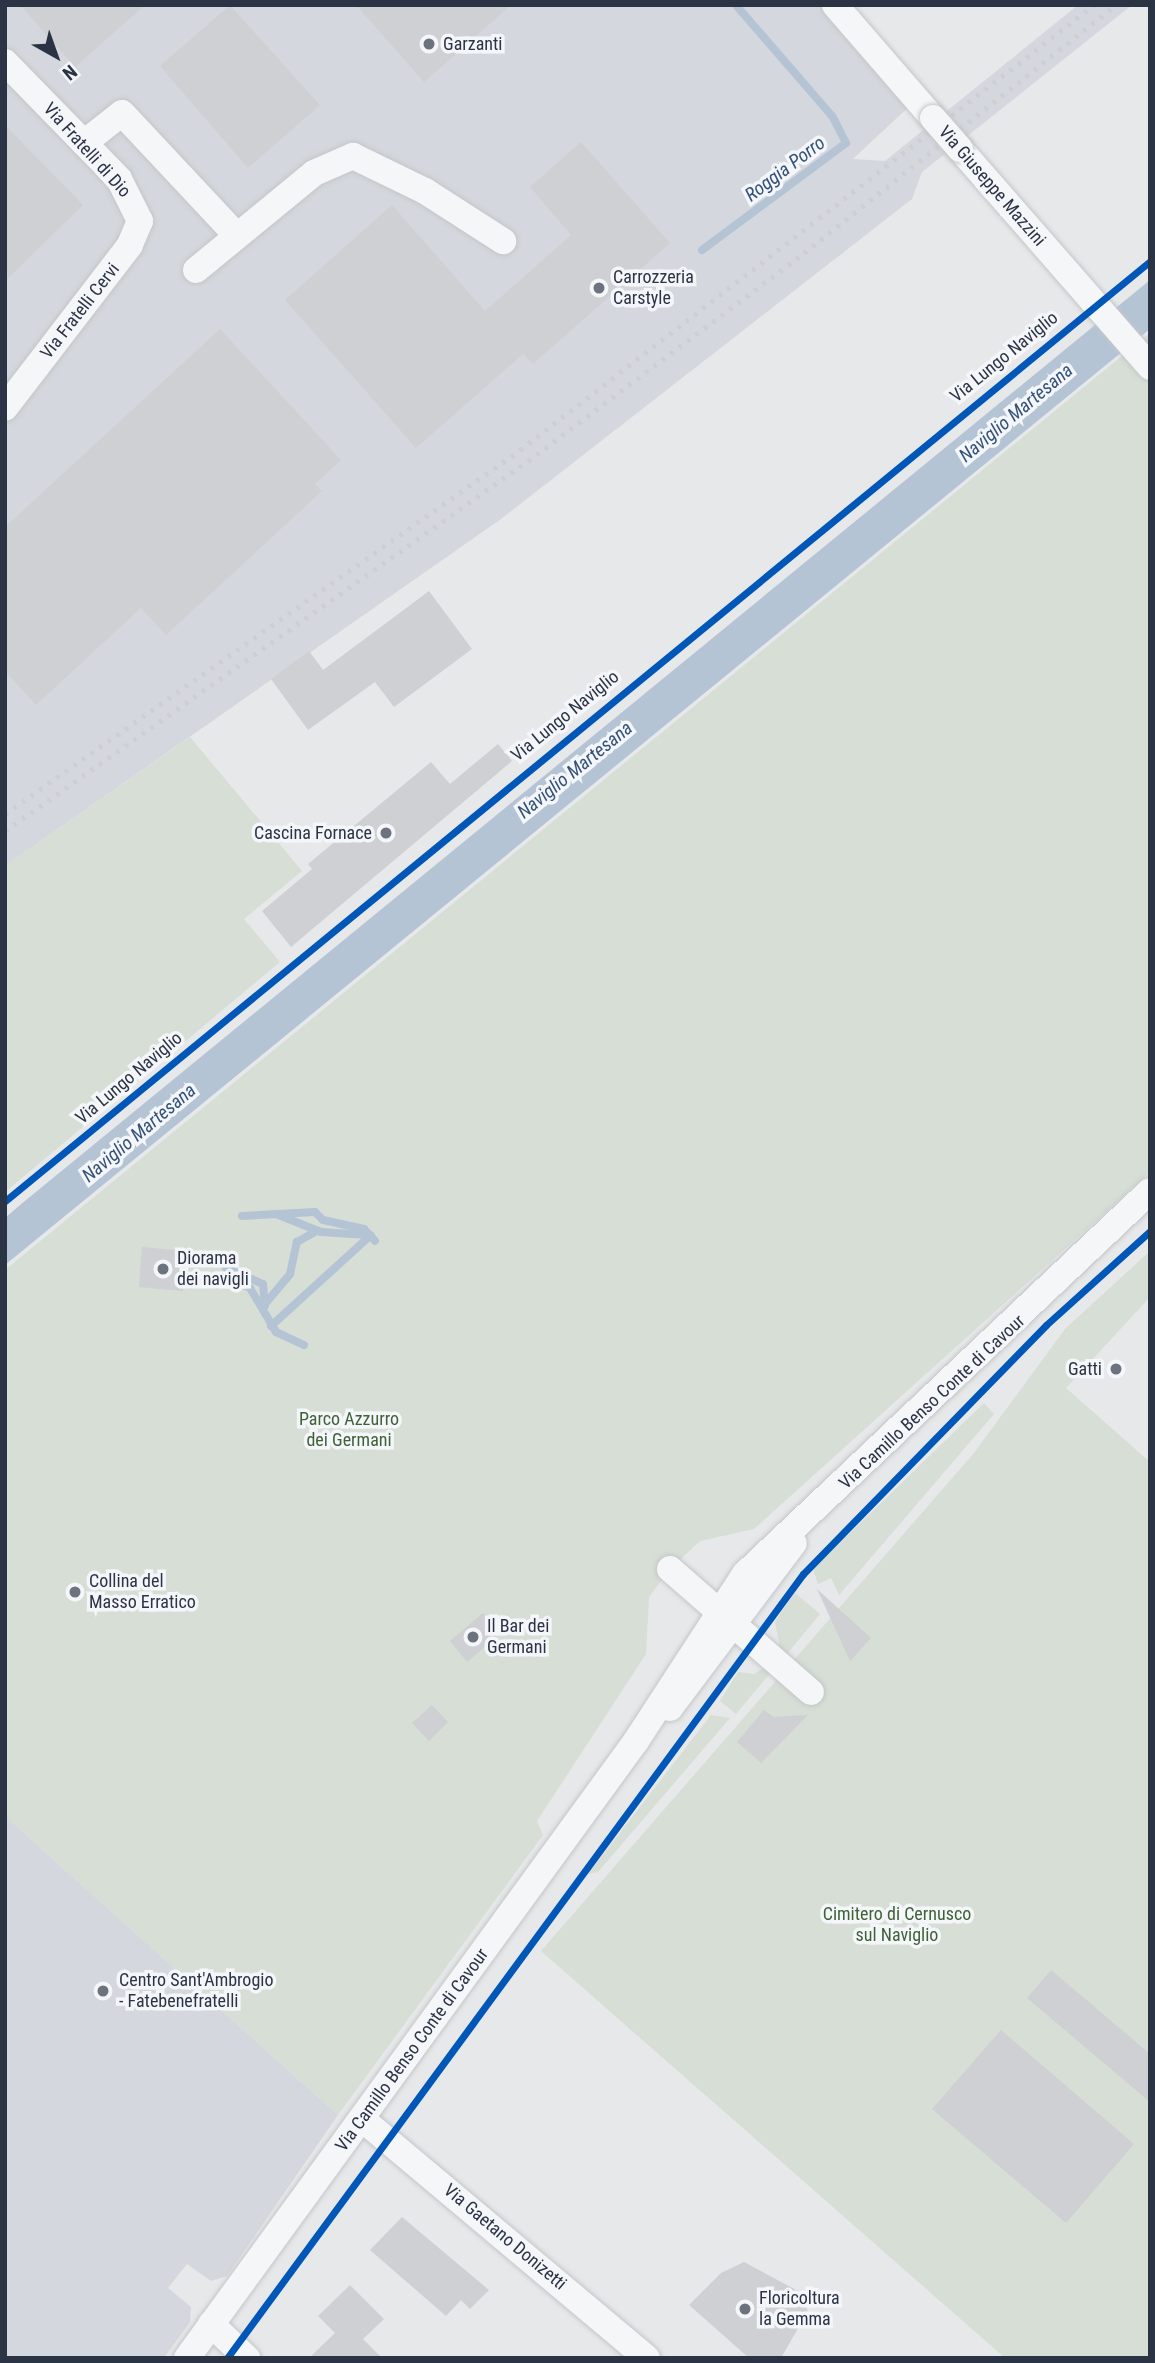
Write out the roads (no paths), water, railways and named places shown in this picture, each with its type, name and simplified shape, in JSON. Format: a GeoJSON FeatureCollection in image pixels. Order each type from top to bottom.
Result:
{"type":"FeatureCollection","features":[{"type":"Feature","properties":{"kind":"street","name":"Via Giuseppe Mazzini"},"geometry":{"type":"LineString","coordinates":[[835,5],[1150,367]]}},
{"type":"Feature","properties":{"kind":"street","name":"Via Fratelli di Dio"},"geometry":{"type":"LineString","coordinates":[[5,62],[84,143],[137,208]]}},
{"type":"Feature","properties":{"kind":"street"},"geometry":{"type":"LineString","coordinates":[[84,143],[122,113],[236,235]]}},
{"type":"Feature","properties":{"kind":"street"},"geometry":{"type":"LineString","coordinates":[[196,270],[314,173],[353,156],[425,191],[503,241]]}},
{"type":"Feature","properties":{"kind":"street","name":"Via Fratelli Cervi"},"geometry":{"type":"LineString","coordinates":[[5,408],[130,245],[137,208]]}},
{"type":"Feature","properties":{"kind":"street","name":"Via Camillo Benso Conte di Cavour"},"geometry":{"type":"LineString","coordinates":[[1052,1289],[1076,1258],[1150,1191]]}},
{"type":"Feature","properties":{"kind":"street","name":"Via Camillo Benso Conte di Cavour"},"geometry":{"type":"LineString","coordinates":[[187,2358],[726,1618],[745,1574],[1052,1289],[1150,1209]]}},
{"type":"Feature","properties":{"kind":"street"},"geometry":{"type":"LineString","coordinates":[[670,1569],[811,1692]]}},
{"type":"Feature","properties":{"kind":"street","name":"Via Gaetano Donizetti"},"geometry":{"type":"LineString","coordinates":[[362,2119],[647,2358]]}},
{"type":"Feature","properties":{"kind":"street"},"geometry":{"type":"LineString","coordinates":[[211,2324],[247,2358]]}},
{"type":"Feature","properties":{"kind":"water","name":"Naviglio Martesana"},"geometry":{"type":"Polygon","coordinates":[[[1150,280],[1150,329],[5,1265],[5,1218],[20,1205],[1150,280]]]}},
{"type":"Feature","properties":{"kind":"waterway","name":"Roggia Porro"},"geometry":{"type":"LineString","coordinates":[[702,250],[846,143],[832,116],[736,5]]}},
{"type":"Feature","properties":{"kind":"waterway"},"geometry":{"type":"LineString","coordinates":[[242,1216],[315,1212],[323,1220],[364,1229],[375,1241]]}},
{"type":"Feature","properties":{"kind":"waterway"},"geometry":{"type":"LineString","coordinates":[[276,1214],[321,1232],[368,1235]]}},
{"type":"Feature","properties":{"kind":"waterway"},"geometry":{"type":"LineString","coordinates":[[265,1304],[290,1274],[297,1242],[317,1231]]}},
{"type":"Feature","properties":{"kind":"waterway"},"geometry":{"type":"LineString","coordinates":[[271,1326],[371,1235]]}},
{"type":"Feature","properties":{"kind":"waterway"},"geometry":{"type":"LineString","coordinates":[[226,1268],[263,1284],[265,1306]]}},
{"type":"Feature","properties":{"kind":"waterway"},"geometry":{"type":"LineString","coordinates":[[230,1279],[250,1288],[276,1332],[304,1345]]}},
{"type":"Feature","properties":{"kind":"railway"},"geometry":{"type":"LineString","coordinates":[[5,814],[520,450],[1094,5]]}},
{"type":"Feature","properties":{"kind":"railway"},"geometry":{"type":"LineString","coordinates":[[5,831],[528,461],[804,253],[1116,5]]}},
{"type":"Feature","properties":{"kind":"place","name":"Garzanti"},"geometry":{"type":"Point","coordinates":[429,44]}},
{"type":"Feature","properties":{"kind":"place","name":"Carrozzeria Carstyle"},"geometry":{"type":"Point","coordinates":[599,288]}},
{"type":"Feature","properties":{"kind":"place","name":"Cascina Fornace"},"geometry":{"type":"Point","coordinates":[386,833]}},
{"type":"Feature","properties":{"kind":"place","name":"Diorama dei navigli"},"geometry":{"type":"Point","coordinates":[163,1269]}},
{"type":"Feature","properties":{"kind":"place","name":"Gatti"},"geometry":{"type":"Point","coordinates":[1116,1369]}},
{"type":"Feature","properties":{"kind":"place","name":"Collina del Masso Erratico"},"geometry":{"type":"Point","coordinates":[75,1592]}},
{"type":"Feature","properties":{"kind":"place","name":"Il Bar dei Germani"},"geometry":{"type":"Point","coordinates":[473,1637]}},
{"type":"Feature","properties":{"kind":"place","name":"Centro Sant'Ambrogio - Fatebenefratelli"},"geometry":{"type":"Point","coordinates":[103,1991]}},
{"type":"Feature","properties":{"kind":"place","name":"Floricoltura la Gemma"},"geometry":{"type":"Point","coordinates":[745,2309]}},
{"type":"Feature","properties":{"kind":"park label","name":"Parco Azzurro dei Germani"},"geometry":{"type":"Point","coordinates":[349,1430]}},
{"type":"Feature","properties":{"kind":"park label","name":"Cimitero di Cernusco sul Naviglio"},"geometry":{"type":"Point","coordinates":[897,1925]}}]}
